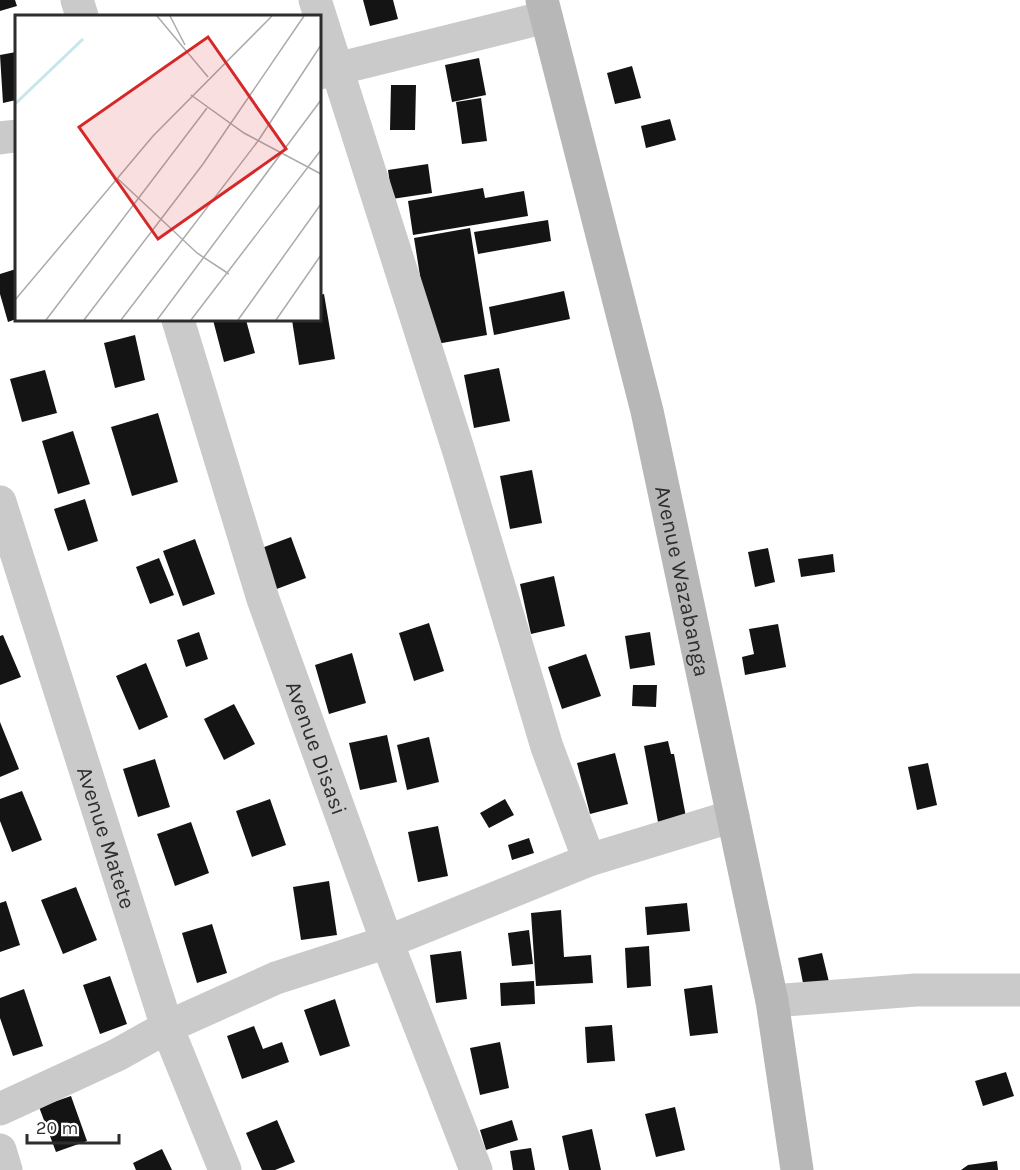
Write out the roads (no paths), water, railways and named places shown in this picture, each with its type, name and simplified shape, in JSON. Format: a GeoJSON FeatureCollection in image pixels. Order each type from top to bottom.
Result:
{"type":"FeatureCollection","features":[{"type":"Feature","properties":{"kind":"main road","name":"Avenue Wazabanga"},"geometry":{"type":"LineString","coordinates":[[544,8],[647,411],[772,1001],[797,1170]]}},
{"type":"Feature","properties":{"kind":"street"},"geometry":{"type":"LineString","coordinates":[[77,0],[82,15]]}},
{"type":"Feature","properties":{"kind":"street"},"geometry":{"type":"LineString","coordinates":[[315,0],[318,15]]}},
{"type":"Feature","properties":{"kind":"street"},"geometry":{"type":"LineString","coordinates":[[328,71],[544,8]]}},
{"type":"Feature","properties":{"kind":"street"},"geometry":{"type":"LineString","coordinates":[[321,33],[328,71],[459,452],[547,747],[589,860]]}},
{"type":"Feature","properties":{"kind":"street"},"geometry":{"type":"LineString","coordinates":[[0,138],[15,136]]}},
{"type":"Feature","properties":{"kind":"street","name":"Avenue Disasi"},"geometry":{"type":"LineString","coordinates":[[178,321],[263,599],[387,942],[476,1170]]}},
{"type":"Feature","properties":{"kind":"street","name":"Avenue Matete"},"geometry":{"type":"LineString","coordinates":[[0,502],[167,1027],[225,1170]]}},
{"type":"Feature","properties":{"kind":"street"},"geometry":{"type":"LineString","coordinates":[[0,1109],[117,1055],[167,1027],[276,978],[387,942],[589,860],[733,816]]}},
{"type":"Feature","properties":{"kind":"street"},"geometry":{"type":"LineString","coordinates":[[772,1001],[915,990],[1020,990]]}},
{"type":"Feature","properties":{"kind":"street"},"geometry":{"type":"LineString","coordinates":[[0,1150],[6,1170]]}}]}
